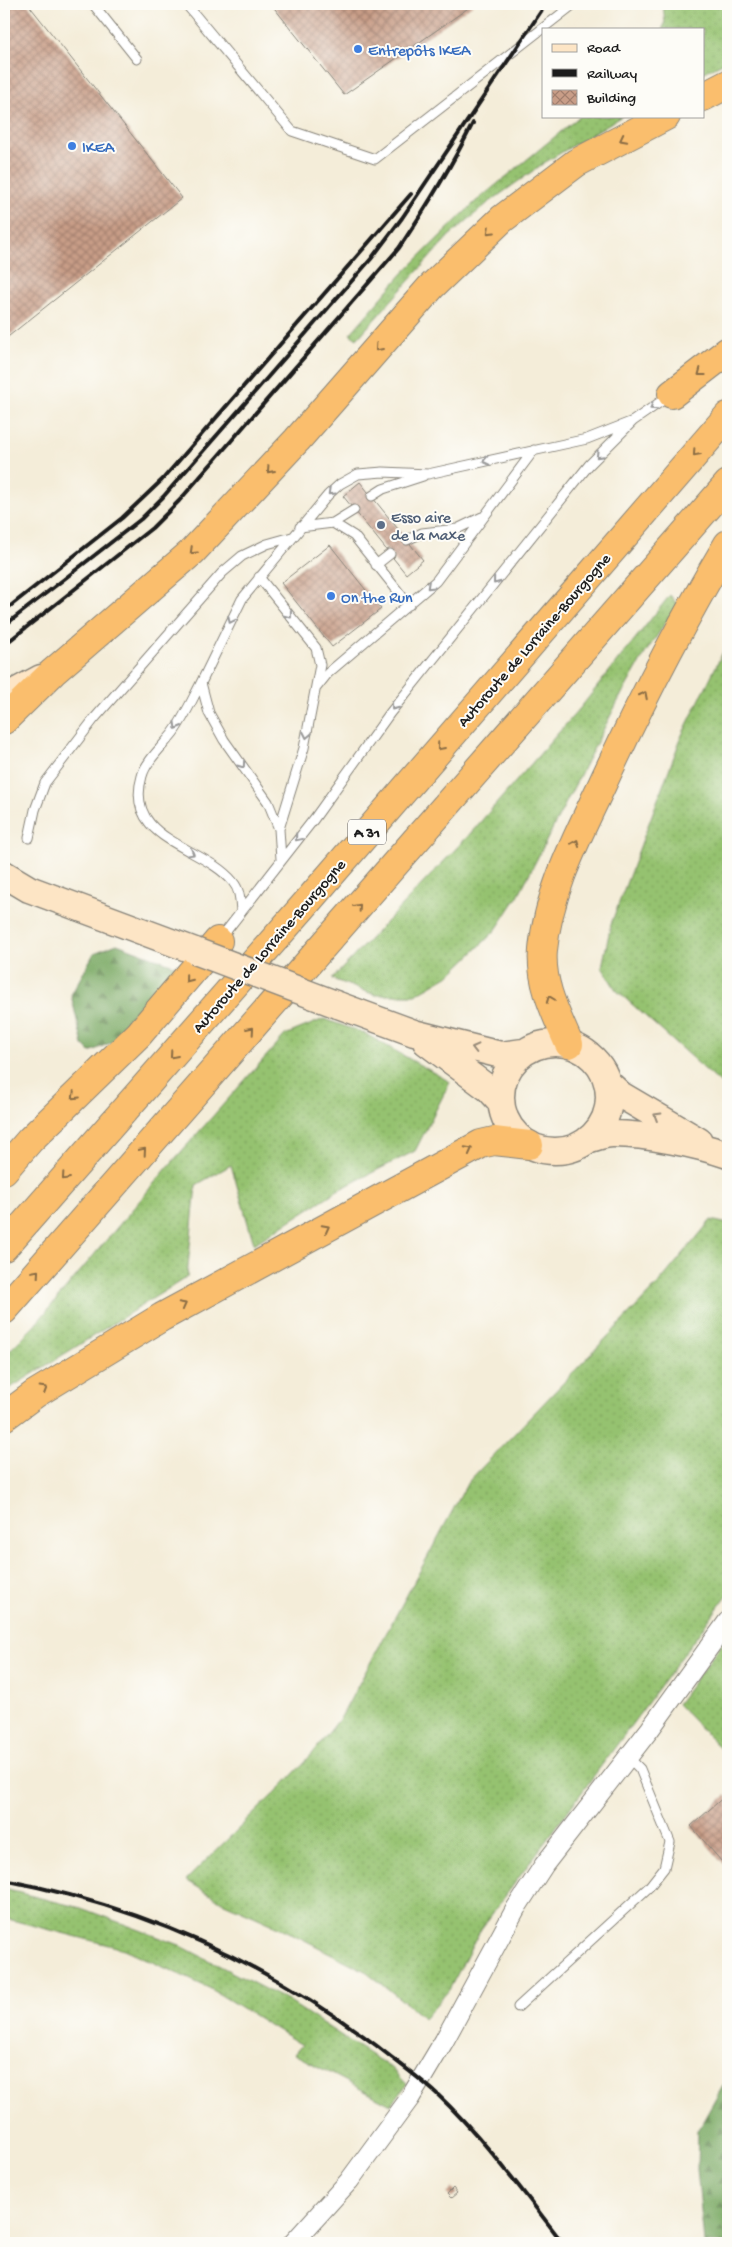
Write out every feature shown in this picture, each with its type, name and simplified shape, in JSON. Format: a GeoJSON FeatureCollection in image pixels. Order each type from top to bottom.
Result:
{"type":"FeatureCollection","features":[{"type":"Feature","properties":{"kind":"highway"},"geometry":{"type":"LineString","coordinates":[[704,96],[728,84]]}},
{"type":"Feature","properties":{"kind":"highway"},"geometry":{"type":"LineString","coordinates":[[4,720],[53,672],[192,552],[216,528],[297,440],[431,287],[502,219],[576,163],[662,118]]}},
{"type":"Feature","properties":{"kind":"highway"},"geometry":{"type":"LineString","coordinates":[[672,394],[728,350]]}},
{"type":"Feature","properties":{"kind":"highway","name":"Autoroute de Lorraine-Bourgogne"},"geometry":{"type":"LineString","coordinates":[[4,1247],[302,908],[728,416]]}},
{"type":"Feature","properties":{"kind":"highway","name":"A 31"},"geometry":{"type":"LineString","coordinates":[[4,1310],[728,484]]}},
{"type":"Feature","properties":{"kind":"highway"},"geometry":{"type":"LineString","coordinates":[[569,1044],[548,993],[544,970],[543,951],[557,888],[641,700],[689,609],[728,544]]}},
{"type":"Feature","properties":{"kind":"highway"},"geometry":{"type":"LineString","coordinates":[[4,1170],[30,1140],[139,1034],[207,946]]}},
{"type":"Feature","properties":{"kind":"highway"},"geometry":{"type":"LineString","coordinates":[[4,1416],[35,1394],[162,1316],[481,1144],[494,1141],[528,1145]]}},
{"type":"Feature","properties":{"kind":"main road"},"geometry":{"type":"LineString","coordinates":[[4,698],[53,672]]}},
{"type":"Feature","properties":{"kind":"main road"},"geometry":{"type":"LineString","coordinates":[[4,874],[29,888]]}},
{"type":"Feature","properties":{"kind":"main road"},"geometry":{"type":"LineString","coordinates":[[4,884],[29,888],[207,946],[338,1004],[414,1033],[501,1055],[523,1052]]}},
{"type":"Feature","properties":{"kind":"main road"},"geometry":{"type":"LineString","coordinates":[[414,1033],[489,1089],[500,1102]]}},
{"type":"Feature","properties":{"kind":"main road"},"geometry":{"type":"LineString","coordinates":[[590,1139],[600,1127],[607,1114],[610,1098],[608,1083],[600,1066],[586,1052],[569,1044],[553,1042],[537,1044],[523,1052],[510,1065],[502,1082],[500,1102],[504,1119],[514,1134],[528,1145],[544,1150],[560,1151],[576,1147],[590,1139],[611,1134],[642,1136],[721,1153]]}},
{"type":"Feature","properties":{"kind":"main road"},"geometry":{"type":"LineString","coordinates":[[608,1083],[621,1095],[721,1153]]}},
{"type":"Feature","properties":{"kind":"street"},"geometry":{"type":"LineString","coordinates":[[293,2243],[349,2181],[410,2098],[444,2041],[516,1908],[544,1865],[628,1757],[728,1621]]}},
{"type":"Feature","properties":{"kind":"lane"},"geometry":{"type":"LineString","coordinates":[[94,4],[137,59]]}},
{"type":"Feature","properties":{"kind":"lane"},"geometry":{"type":"LineString","coordinates":[[186,4],[292,131],[375,159],[542,29]]}},
{"type":"Feature","properties":{"kind":"lane"},"geometry":{"type":"LineString","coordinates":[[543,28],[574,4]]}},
{"type":"Feature","properties":{"kind":"lane"},"geometry":{"type":"LineString","coordinates":[[207,946],[242,910],[314,819],[390,712],[582,473],[633,421],[672,394]]}},
{"type":"Feature","properties":{"kind":"lane"},"geometry":{"type":"LineString","coordinates":[[372,496],[383,489],[428,474],[587,439],[633,421]]}},
{"type":"Feature","properties":{"kind":"lane"},"geometry":{"type":"LineString","coordinates":[[316,688],[328,673],[436,581],[534,450]]}},
{"type":"Feature","properties":{"kind":"lane"},"geometry":{"type":"LineString","coordinates":[[242,910],[240,893],[233,882],[214,866],[168,840],[153,827],[142,810],[139,792],[142,774],[174,731],[201,683],[242,599],[328,495],[340,484],[358,474],[383,472],[428,474]]}},
{"type":"Feature","properties":{"kind":"lane"},"geometry":{"type":"LineString","coordinates":[[300,527],[333,523],[354,510]]}},
{"type":"Feature","properties":{"kind":"lane"},"geometry":{"type":"LineString","coordinates":[[407,540],[422,533],[457,529],[484,516]]}},
{"type":"Feature","properties":{"kind":"lane"},"geometry":{"type":"LineString","coordinates":[[333,523],[354,536],[409,605]]}},
{"type":"Feature","properties":{"kind":"lane"},"geometry":{"type":"LineString","coordinates":[[29,838],[35,810],[45,783],[94,719],[222,574],[242,556],[267,544],[292,537]]}},
{"type":"Feature","properties":{"kind":"lane"},"geometry":{"type":"LineString","coordinates":[[376,565],[390,554]]}},
{"type":"Feature","properties":{"kind":"lane"},"geometry":{"type":"LineString","coordinates":[[260,577],[316,648],[320,665],[304,748],[279,829]]}},
{"type":"Feature","properties":{"kind":"lane"},"geometry":{"type":"LineString","coordinates":[[201,683],[209,713],[224,740],[268,802],[279,829],[281,859]]}},
{"type":"Feature","properties":{"kind":"lane"},"geometry":{"type":"LineString","coordinates":[[518,2007],[649,1887],[664,1868],[670,1842],[640,1769],[628,1757]]}},
{"type":"Feature","properties":{"kind":"green space"},"geometry":{"type":"Polygon","coordinates":[[[663,4],[728,4],[728,60],[704,72],[704,28],[663,28],[665,24],[663,4]]]}},
{"type":"Feature","properties":{"kind":"green space"},"geometry":{"type":"Polygon","coordinates":[[[578,118],[619,118],[544,163],[488,203],[449,236],[357,339],[350,334],[403,273],[474,203],[578,118]]]}},
{"type":"Feature","properties":{"kind":"green space"},"geometry":{"type":"Polygon","coordinates":[[[670,595],[678,605],[646,652],[618,701],[518,896],[495,931],[451,974],[415,995],[375,995],[332,979],[468,836],[581,707],[670,595]]]}},
{"type":"Feature","properties":{"kind":"green space"},"geometry":{"type":"Polygon","coordinates":[[[728,642],[728,1090],[616,990],[602,967],[611,924],[682,735],[728,642]]]}},
{"type":"Feature","properties":{"kind":"green space"},"geometry":{"type":"Polygon","coordinates":[[[117,944],[182,968],[119,1039],[90,1052],[83,1045],[71,995],[94,953],[117,944]]]}},
{"type":"Feature","properties":{"kind":"green space"},"geometry":{"type":"Polygon","coordinates":[[[324,1019],[364,1033],[450,1082],[415,1151],[338,1190],[254,1244],[231,1165],[196,1185],[187,1277],[4,1392],[4,1356],[35,1325],[173,1161],[285,1035],[324,1019]]]}},
{"type":"Feature","properties":{"kind":"green space"},"geometry":{"type":"Polygon","coordinates":[[[711,1220],[728,1224],[728,1594],[481,1929],[449,1990],[424,2018],[367,1972],[285,1930],[222,1902],[186,1880],[283,1785],[313,1753],[341,1717],[468,1482],[659,1283],[711,1220]]]}},
{"type":"Feature","properties":{"kind":"green space"},"geometry":{"type":"Polygon","coordinates":[[[728,1635],[728,1756],[677,1704],[728,1635]]]}},
{"type":"Feature","properties":{"kind":"green space"},"geometry":{"type":"Polygon","coordinates":[[[4,1889],[81,1908],[177,1944],[288,2001],[391,2068],[407,2084],[391,2105],[294,2054],[302,2045],[211,1989],[124,1949],[4,1918],[4,1889]]]}},
{"type":"Feature","properties":{"kind":"green space"},"geometry":{"type":"Polygon","coordinates":[[[728,2077],[728,2243],[704,2243],[697,2169],[698,2130],[728,2077]]]}},
{"type":"Feature","properties":{"kind":"building","name":"IKEA"},"geometry":{"type":"Polygon","coordinates":[[[4,4],[28,4],[182,198],[4,340],[4,4]]]}},
{"type":"Feature","properties":{"kind":"building","name":"Entrepôts IKEA"},"geometry":{"type":"Polygon","coordinates":[[[271,4],[474,4],[344,95],[271,4]]]}},
{"type":"Feature","properties":{"kind":"building","name":"Esso aire de la Maxe"},"geometry":{"type":"Polygon","coordinates":[[[360,482],[423,560],[406,574],[343,496],[360,482]]]}},
{"type":"Feature","properties":{"kind":"building","name":"On the Run"},"geometry":{"type":"Polygon","coordinates":[[[330,545],[381,609],[332,647],[281,583],[330,545]]]}},
{"type":"Feature","properties":{"kind":"building"},"geometry":{"type":"Polygon","coordinates":[[[726,1795],[728,1798],[728,1869],[691,1826],[726,1795]]]}},
{"type":"Feature","properties":{"kind":"building"},"geometry":{"type":"Polygon","coordinates":[[[453,2188],[457,2193],[451,2198],[447,2194],[453,2188]]]}},
{"type":"Feature","properties":{"kind":"railway"},"geometry":{"type":"LineString","coordinates":[[4,626],[141,519],[163,497],[371,259],[402,218],[546,4]]}},
{"type":"Feature","properties":{"kind":"railway"},"geometry":{"type":"LineString","coordinates":[[4,645],[152,528],[179,501],[399,248],[438,187],[473,123]]}},
{"type":"Feature","properties":{"kind":"railway"},"geometry":{"type":"LineString","coordinates":[[4,611],[122,518],[162,480],[411,194]]}},
{"type":"Feature","properties":{"kind":"railway"},"geometry":{"type":"LineString","coordinates":[[4,1880],[55,1891],[153,1922],[200,1941],[246,1963],[291,1988],[377,2046],[436,2093],[470,2128],[563,2243]]}},
{"type":"Feature","properties":{"kind":"place","name":"Entrepôts IKEA"},"geometry":{"type":"Point","coordinates":[358,49]}},
{"type":"Feature","properties":{"kind":"place","name":"IKEA"},"geometry":{"type":"Point","coordinates":[72,146]}},
{"type":"Feature","properties":{"kind":"place","name":"Esso aire de la Maxe"},"geometry":{"type":"Point","coordinates":[381,525]}},
{"type":"Feature","properties":{"kind":"place","name":"On the Run"},"geometry":{"type":"Point","coordinates":[331,596]}}]}
